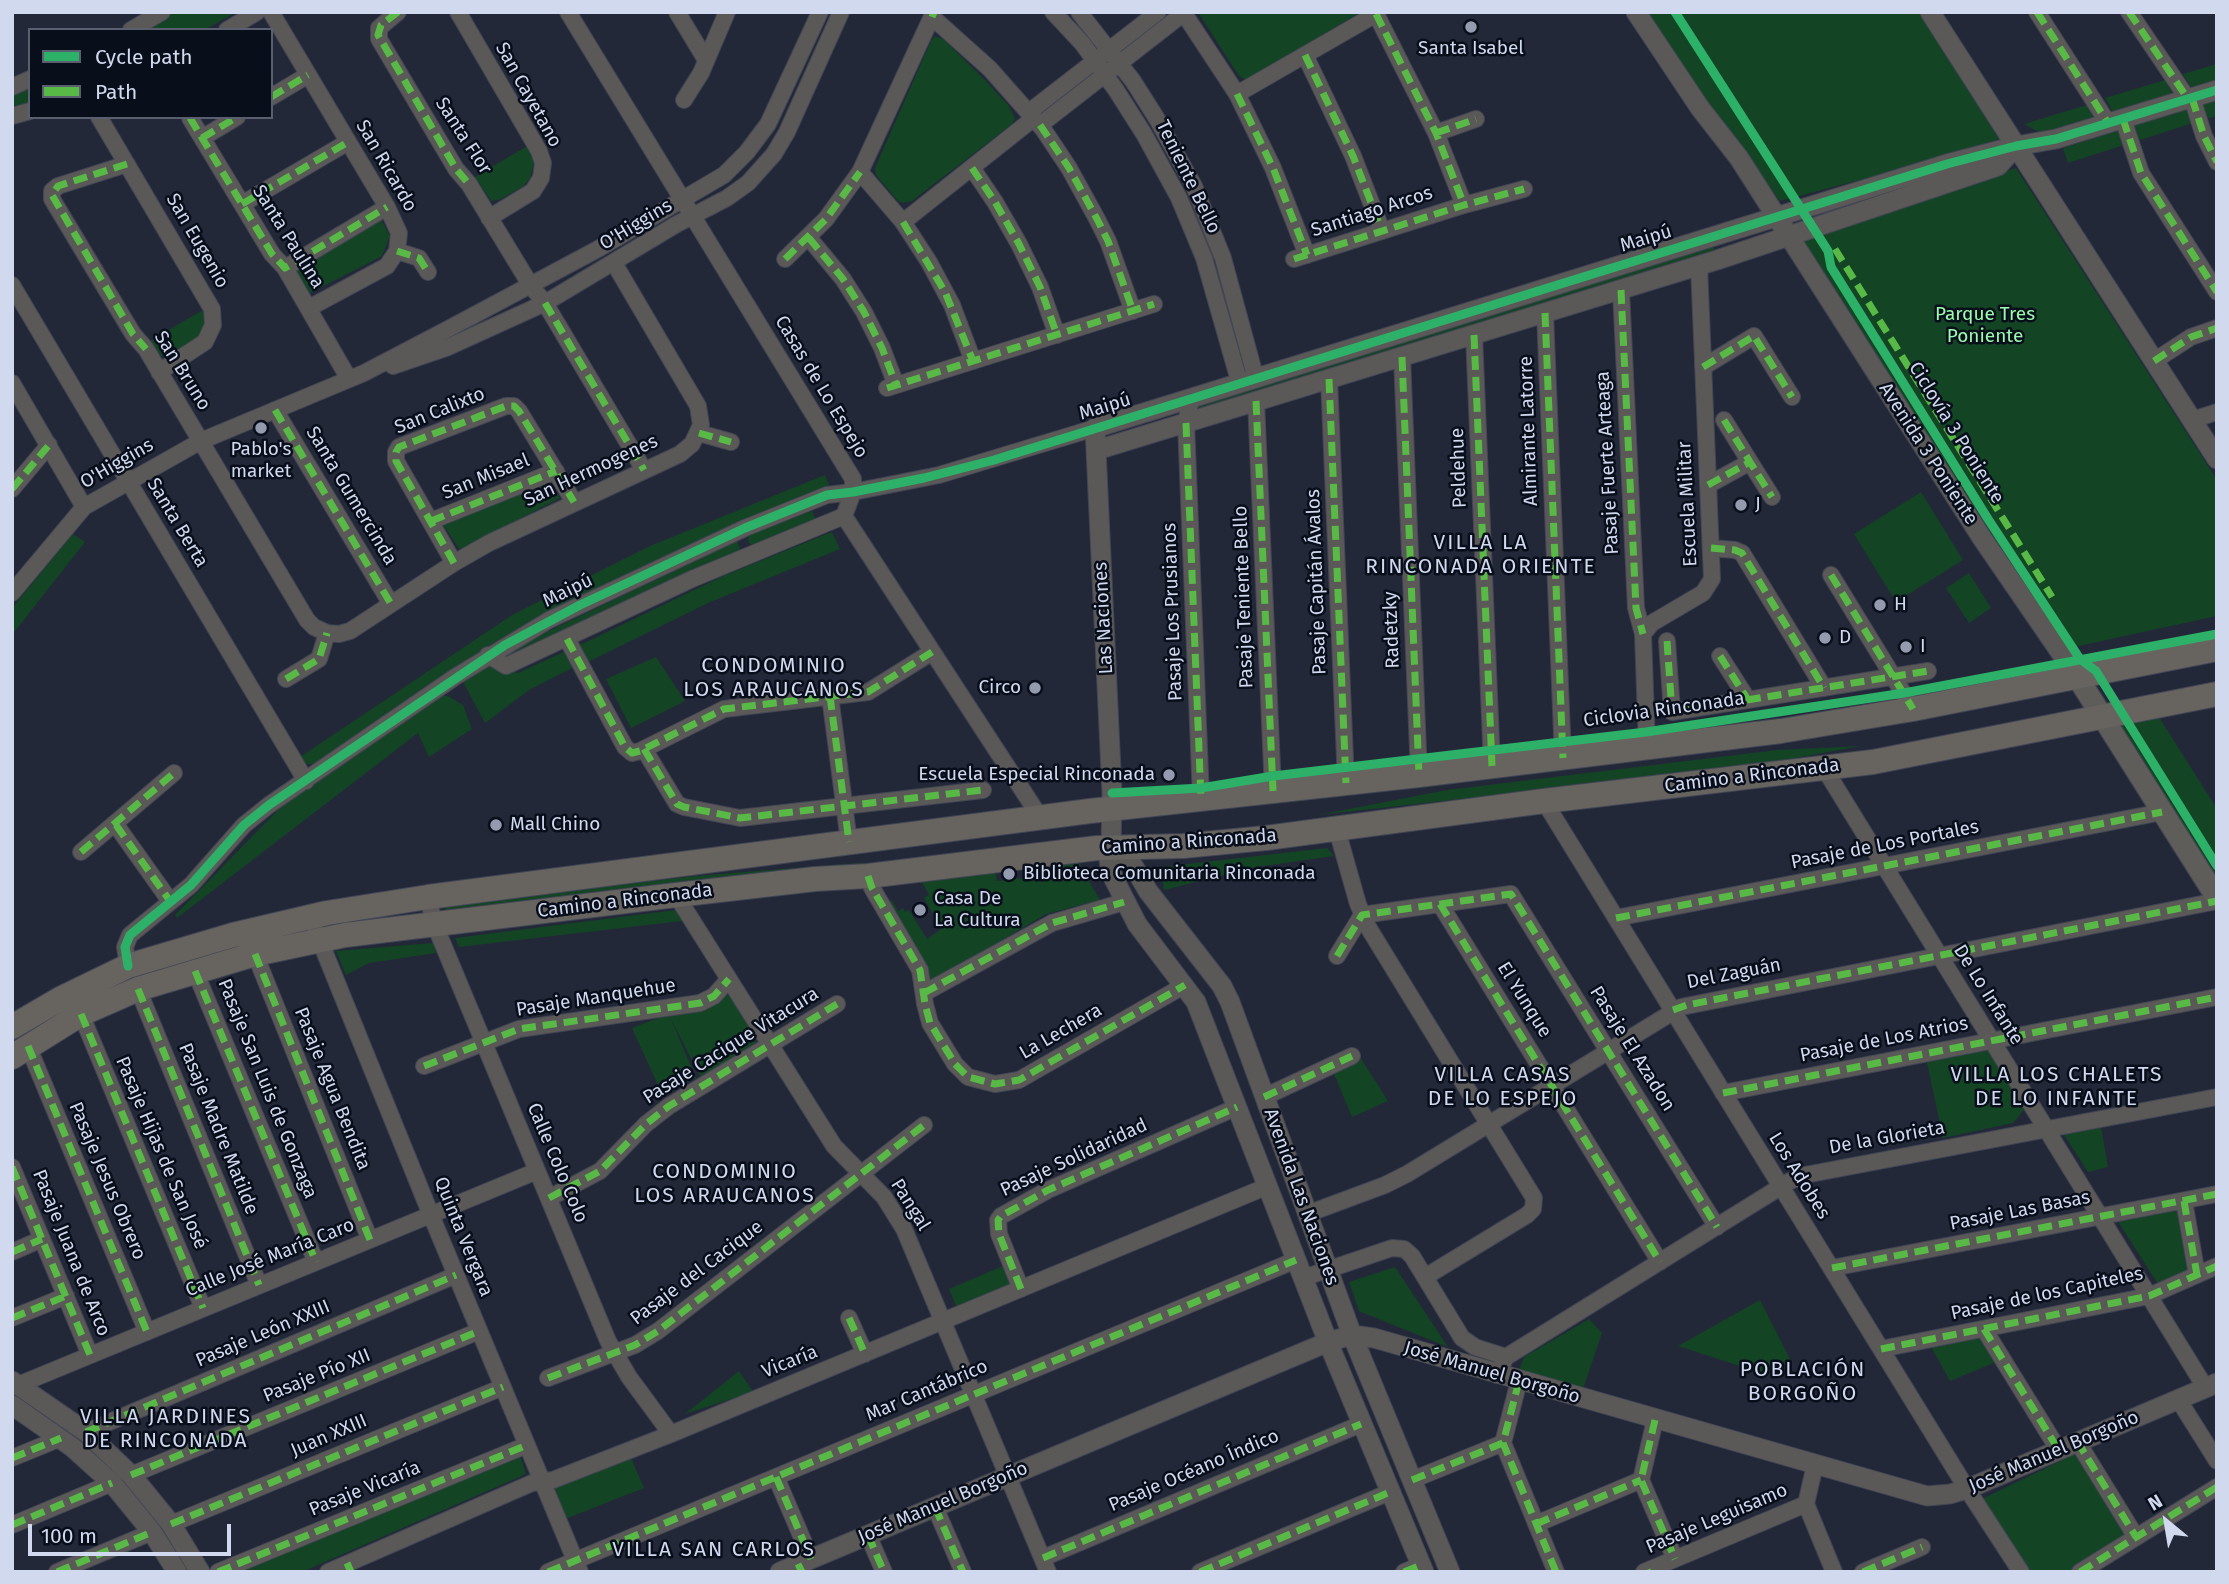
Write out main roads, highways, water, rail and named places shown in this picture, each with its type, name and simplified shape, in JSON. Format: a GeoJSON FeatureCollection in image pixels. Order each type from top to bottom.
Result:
{"type":"FeatureCollection","features":[{"type":"Feature","properties":{"kind":"main road","name":"Camino a Rinconada"},"geometry":{"type":"LineString","coordinates":[[20,1052],[133,978],[200,944],[310,916],[428,897],[715,862],[1111,808],[1419,775],[1790,730],[1913,709],[2217,649]]}},
{"type":"Feature","properties":{"kind":"main road","name":"Avenida 3 Poniente"},"geometry":{"type":"LineString","coordinates":[[2076,675],[2217,900]]}},
{"type":"Feature","properties":{"kind":"main road","name":"Camino a Rinconada"},"geometry":{"type":"LineString","coordinates":[[12,1027],[60,999],[133,978],[195,971],[320,940],[434,923],[1097,848],[1183,846],[1337,830],[1544,801],[1873,762],[2217,694]]}},
{"type":"Feature","properties":{"kind":"place","name":"Santa Isabel"},"geometry":{"type":"Point","coordinates":[1471,27]}},
{"type":"Feature","properties":{"kind":"place","name":"Pablo's market"},"geometry":{"type":"Point","coordinates":[261,428]}},
{"type":"Feature","properties":{"kind":"place","name":"J"},"geometry":{"type":"Point","coordinates":[1741,505]}},
{"type":"Feature","properties":{"kind":"place","name":"H"},"geometry":{"type":"Point","coordinates":[1880,605]}},
{"type":"Feature","properties":{"kind":"place","name":"D"},"geometry":{"type":"Point","coordinates":[1825,638]}},
{"type":"Feature","properties":{"kind":"place","name":"I"},"geometry":{"type":"Point","coordinates":[1906,647]}},
{"type":"Feature","properties":{"kind":"place","name":"Circo"},"geometry":{"type":"Point","coordinates":[1035,688]}},
{"type":"Feature","properties":{"kind":"place","name":"Escuela Especial Rinconada"},"geometry":{"type":"Point","coordinates":[1169,775]}},
{"type":"Feature","properties":{"kind":"place","name":"Mall Chino"},"geometry":{"type":"Point","coordinates":[496,825]}},
{"type":"Feature","properties":{"kind":"place","name":"Biblioteca Comunitaria Rinconada"},"geometry":{"type":"Point","coordinates":[1009,874]}},
{"type":"Feature","properties":{"kind":"place","name":"Casa De La Cultura"},"geometry":{"type":"Point","coordinates":[920,910]}},
{"type":"Feature","properties":{"kind":"district","name":"VILLA LA RINCONADA ORIENTE"},"geometry":{"type":"Point","coordinates":[1481,555]}},
{"type":"Feature","properties":{"kind":"district","name":"CONDOMINIO LOS ARAUCANOS"},"geometry":{"type":"Point","coordinates":[774,678]}},
{"type":"Feature","properties":{"kind":"district","name":"VILLA CASAS DE LO ESPEJO"},"geometry":{"type":"Point","coordinates":[1503,1087]}},
{"type":"Feature","properties":{"kind":"district","name":"VILLA LOS CHALETS DE LO INFANTE"},"geometry":{"type":"Point","coordinates":[2057,1087]}},
{"type":"Feature","properties":{"kind":"district","name":"CONDOMINIO LOS ARAUCANOS"},"geometry":{"type":"Point","coordinates":[725,1184]}},
{"type":"Feature","properties":{"kind":"district","name":"POBLACIÓN BORGOÑO"},"geometry":{"type":"Point","coordinates":[1803,1382]}},
{"type":"Feature","properties":{"kind":"district","name":"VILLA JARDINES DE RINCONADA"},"geometry":{"type":"Point","coordinates":[166,1429]}},
{"type":"Feature","properties":{"kind":"district","name":"VILLA SAN CARLOS"},"geometry":{"type":"Point","coordinates":[714,1550]}},
{"type":"Feature","properties":{"kind":"park label","name":"Parque Tres Poniente"},"geometry":{"type":"Point","coordinates":[1985,326]}}]}
